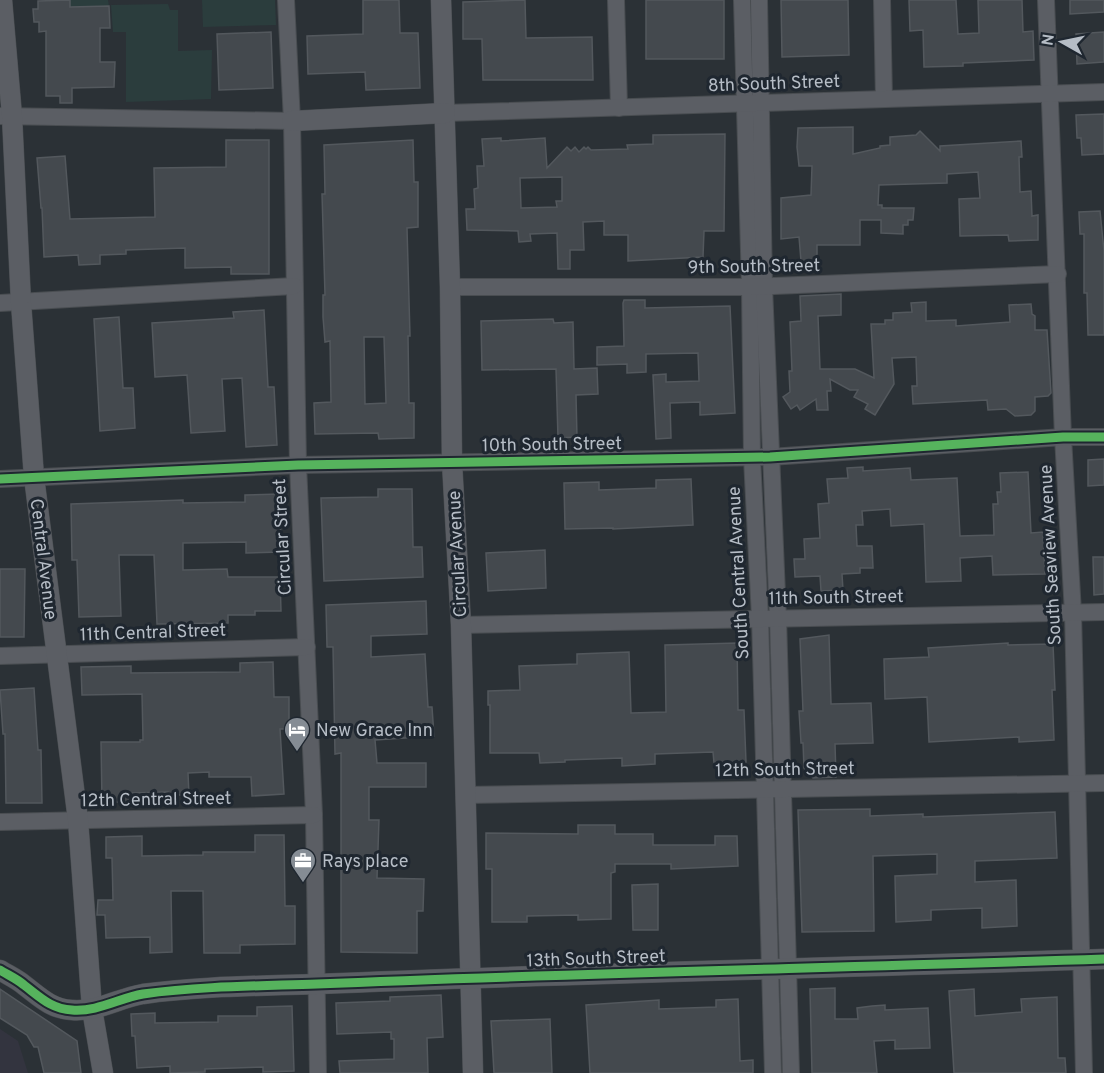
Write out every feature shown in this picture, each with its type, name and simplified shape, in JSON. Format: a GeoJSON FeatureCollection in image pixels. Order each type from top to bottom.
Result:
{"type":"FeatureCollection","features":[{"type":"Feature","properties":{"kind":"street","name":"Central Avenue"},"geometry":{"type":"LineString","coordinates":[[2,0],[6,116],[34,477],[78,820],[92,1010],[103,1073]]}},
{"type":"Feature","properties":{"kind":"street","name":"Circular Street"},"geometry":{"type":"LineString","coordinates":[[286,0],[292,121],[298,465],[314,815],[318,1073]]}},
{"type":"Feature","properties":{"kind":"street","name":"Circular Avenue"},"geometry":{"type":"LineString","coordinates":[[441,0],[450,287],[452,462],[461,625],[473,1073]]}},
{"type":"Feature","properties":{"kind":"street"},"geometry":{"type":"LineString","coordinates":[[616,0],[619,108]]}},
{"type":"Feature","properties":{"kind":"street","name":"South Central Avenue"},"geometry":{"type":"LineString","coordinates":[[742,0],[753,104],[757,287],[752,458],[765,789],[779,969],[773,1073]]}},
{"type":"Feature","properties":{"kind":"street"},"geometry":{"type":"LineString","coordinates":[[753,104],[759,0]]}},
{"type":"Feature","properties":{"kind":"street"},"geometry":{"type":"LineString","coordinates":[[882,0],[884,99]]}},
{"type":"Feature","properties":{"kind":"street","name":"South Seaview Avenue"},"geometry":{"type":"LineString","coordinates":[[1046,0],[1073,613],[1084,1073]]}},
{"type":"Feature","properties":{"kind":"street","name":"8th South Street"},"geometry":{"type":"LineString","coordinates":[[445,113],[1104,92]]}},
{"type":"Feature","properties":{"kind":"street"},"geometry":{"type":"LineString","coordinates":[[6,116],[292,121],[445,113]]}},
{"type":"Feature","properties":{"kind":"street","name":"9th South Street"},"geometry":{"type":"LineString","coordinates":[[450,287],[757,287],[1058,274]]}},
{"type":"Feature","properties":{"kind":"street"},"geometry":{"type":"LineString","coordinates":[[0,303],[294,286]]}},
{"type":"Feature","properties":{"kind":"street"},"geometry":{"type":"LineString","coordinates":[[757,287],[770,457],[778,618],[783,789],[779,969],[791,1073]]}},
{"type":"Feature","properties":{"kind":"street","name":"10th South Street"},"geometry":{"type":"LineString","coordinates":[[0,479],[298,465],[752,458],[1064,437],[1104,437]]}},
{"type":"Feature","properties":{"kind":"street","name":"11th South Street"},"geometry":{"type":"LineString","coordinates":[[461,625],[1104,612]]}},
{"type":"Feature","properties":{"kind":"street","name":"11th Central Street"},"geometry":{"type":"LineString","coordinates":[[0,656],[307,647]]}},
{"type":"Feature","properties":{"kind":"street","name":"12th South Street"},"geometry":{"type":"LineString","coordinates":[[466,795],[1104,783]]}},
{"type":"Feature","properties":{"kind":"street","name":"12th Central Street"},"geometry":{"type":"LineString","coordinates":[[0,822],[314,815]]}},
{"type":"Feature","properties":{"kind":"street","name":"13th South Street"},"geometry":{"type":"LineString","coordinates":[[92,1010],[131,996],[145,994],[316,984],[1104,959]]}},
{"type":"Feature","properties":{"kind":"street"},"geometry":{"type":"LineString","coordinates":[[0,970],[23,984],[44,1002],[59,1008],[92,1010]]}},
{"type":"Feature","properties":{"kind":"shaded area"},"geometry":{"type":"Polygon","coordinates":[[[70,0],[108,0],[109,6],[70,7],[70,0]]]}},
{"type":"Feature","properties":{"kind":"shaded area"},"geometry":{"type":"Polygon","coordinates":[[[202,0],[275,0],[276,25],[203,27],[202,0]]]}},
{"type":"Feature","properties":{"kind":"shaded area"},"geometry":{"type":"Polygon","coordinates":[[[168,4],[170,10],[178,10],[178,51],[212,50],[211,99],[126,102],[126,32],[113,32],[111,5],[168,4]]]}},
{"type":"Feature","properties":{"kind":"shaded area"},"geometry":{"type":"Polygon","coordinates":[[[0,1029],[18,1041],[28,1073],[0,1073],[0,1029]]]}},
{"type":"Feature","properties":{"kind":"building"},"geometry":{"type":"Polygon","coordinates":[[[70,0],[70,7],[109,6],[110,28],[100,28],[100,62],[115,62],[114,87],[72,88],[72,103],[60,103],[60,96],[46,96],[46,31],[39,32],[39,22],[34,22],[33,9],[38,9],[38,1],[70,0]]]}},
{"type":"Feature","properties":{"kind":"building"},"geometry":{"type":"Polygon","coordinates":[[[363,0],[399,0],[400,33],[418,33],[420,88],[366,90],[365,72],[308,74],[307,36],[363,34],[363,0]]]}},
{"type":"Feature","properties":{"kind":"building"},"geometry":{"type":"Polygon","coordinates":[[[525,0],[526,38],[592,37],[593,80],[483,80],[482,39],[463,39],[463,2],[525,0]]]}},
{"type":"Feature","properties":{"kind":"building"},"geometry":{"type":"Polygon","coordinates":[[[646,0],[724,0],[724,59],[646,59],[646,0]]]}},
{"type":"Feature","properties":{"kind":"building"},"geometry":{"type":"Polygon","coordinates":[[[781,0],[848,0],[849,55],[782,57],[781,0]]]}},
{"type":"Feature","properties":{"kind":"building"},"geometry":{"type":"Polygon","coordinates":[[[909,0],[956,0],[958,34],[979,33],[978,0],[1022,0],[1023,32],[1033,31],[1034,60],[924,67],[923,30],[910,31],[909,0]]]}},
{"type":"Feature","properties":{"kind":"building"},"geometry":{"type":"Polygon","coordinates":[[[1070,0],[1104,0],[1104,12],[1070,14],[1070,0]]]}},
{"type":"Feature","properties":{"kind":"building"},"geometry":{"type":"Polygon","coordinates":[[[271,32],[273,88],[219,90],[217,34],[271,32]]]}},
{"type":"Feature","properties":{"kind":"building"},"geometry":{"type":"Polygon","coordinates":[[[1104,32],[1104,62],[1077,64],[1076,34],[1104,32]]]}},
{"type":"Feature","properties":{"kind":"building"},"geometry":{"type":"Polygon","coordinates":[[[1104,114],[1104,154],[1082,155],[1081,138],[1077,138],[1076,115],[1104,114]]]}},
{"type":"Feature","properties":{"kind":"building"},"geometry":{"type":"Polygon","coordinates":[[[853,127],[853,154],[890,145],[890,137],[916,135],[920,131],[940,151],[940,146],[1021,141],[1020,192],[1031,191],[1032,216],[1038,215],[1038,240],[1009,241],[1008,235],[960,236],[959,199],[980,198],[978,172],[947,174],[947,183],[879,185],[878,205],[882,205],[882,208],[914,208],[913,220],[908,220],[908,225],[903,225],[903,234],[881,233],[881,220],[860,220],[860,245],[817,245],[817,261],[801,261],[799,237],[781,239],[781,198],[811,195],[812,166],[799,166],[798,128],[853,127]]]}},
{"type":"Feature","properties":{"kind":"building"},"geometry":{"type":"Polygon","coordinates":[[[725,134],[724,231],[704,231],[703,257],[628,261],[628,235],[604,235],[604,221],[583,222],[584,250],[570,250],[570,269],[558,269],[557,233],[530,234],[531,241],[519,242],[518,231],[467,230],[466,209],[475,209],[474,189],[478,188],[477,166],[484,166],[482,139],[501,138],[501,141],[545,138],[547,168],[567,147],[571,151],[575,147],[579,152],[584,147],[591,150],[628,149],[627,145],[653,144],[653,135],[725,134]],[[562,177],[520,178],[521,208],[557,207],[556,201],[562,201],[562,177]]]}},
{"type":"Feature","properties":{"kind":"building"},"geometry":{"type":"Polygon","coordinates":[[[226,140],[269,140],[269,274],[231,274],[231,267],[185,268],[185,248],[126,250],[126,254],[100,255],[100,264],[79,265],[78,255],[44,257],[37,158],[65,156],[70,219],[155,217],[154,168],[226,167],[226,140]]]}},
{"type":"Feature","properties":{"kind":"building"},"geometry":{"type":"Polygon","coordinates":[[[413,140],[414,182],[418,182],[418,227],[407,228],[409,403],[414,403],[414,438],[379,439],[378,433],[315,434],[314,403],[331,402],[330,341],[325,342],[323,317],[323,295],[325,295],[322,194],[325,194],[324,145],[413,140]],[[364,337],[365,404],[386,403],[384,337],[364,337]]]}},
{"type":"Feature","properties":{"kind":"building"},"geometry":{"type":"Polygon","coordinates":[[[1100,211],[1104,251],[1104,335],[1088,335],[1087,293],[1084,293],[1084,234],[1080,234],[1079,212],[1100,211]]]}},
{"type":"Feature","properties":{"kind":"building"},"geometry":{"type":"Polygon","coordinates":[[[841,294],[841,315],[818,316],[820,369],[855,369],[874,378],[871,324],[885,324],[885,320],[893,320],[893,313],[912,312],[911,303],[926,302],[926,321],[956,320],[956,326],[1010,322],[1009,305],[1031,304],[1032,314],[1035,316],[1035,330],[1047,330],[1051,393],[1048,396],[1035,397],[1035,411],[1031,415],[1015,416],[1006,409],[988,410],[987,400],[913,404],[912,386],[917,386],[916,357],[892,358],[894,384],[875,415],[865,409],[868,404],[854,397],[858,390],[850,390],[830,379],[831,391],[827,391],[828,410],[817,410],[816,399],[800,410],[797,405],[791,409],[783,397],[790,392],[789,371],[792,371],[790,322],[801,321],[800,296],[841,294]]]}},
{"type":"Feature","properties":{"kind":"building"},"geometry":{"type":"Polygon","coordinates":[[[624,300],[645,300],[645,308],[730,306],[735,413],[700,415],[700,402],[670,403],[671,438],[656,439],[653,375],[666,374],[666,382],[699,381],[698,353],[646,354],[646,372],[627,373],[627,364],[597,365],[597,347],[624,346],[624,300]]]}},
{"type":"Feature","properties":{"kind":"building"},"geometry":{"type":"Polygon","coordinates":[[[264,310],[268,387],[274,387],[277,445],[246,447],[242,378],[222,379],[225,431],[191,433],[187,375],[155,377],[152,323],[234,318],[233,312],[264,310]]]}},
{"type":"Feature","properties":{"kind":"building"},"geometry":{"type":"Polygon","coordinates":[[[119,317],[123,388],[133,388],[135,428],[100,431],[94,319],[119,317]]]}},
{"type":"Feature","properties":{"kind":"building"},"geometry":{"type":"Polygon","coordinates":[[[553,319],[554,323],[573,322],[574,369],[597,368],[598,394],[576,395],[577,437],[558,438],[556,369],[482,370],[481,321],[553,319]]]}},
{"type":"Feature","properties":{"kind":"building"},"geometry":{"type":"Polygon","coordinates":[[[1104,459],[1104,485],[1088,486],[1088,460],[1104,459]]]}},
{"type":"Feature","properties":{"kind":"building"},"geometry":{"type":"Polygon","coordinates":[[[863,467],[863,471],[910,468],[911,480],[957,478],[960,536],[994,535],[993,504],[998,504],[997,492],[1001,492],[1000,473],[1028,472],[1031,533],[1043,532],[1045,574],[993,575],[992,556],[960,558],[961,581],[926,582],[924,524],[891,526],[890,509],[862,511],[863,525],[856,525],[857,546],[872,546],[873,568],[860,568],[860,573],[842,574],[843,590],[821,591],[820,576],[795,577],[794,559],[805,559],[804,539],[820,538],[818,504],[829,503],[827,479],[848,478],[847,468],[863,467]]]}},
{"type":"Feature","properties":{"kind":"building"},"geometry":{"type":"Polygon","coordinates":[[[691,479],[693,525],[565,529],[564,483],[599,482],[599,490],[656,488],[656,480],[691,479]]]}},
{"type":"Feature","properties":{"kind":"building"},"geometry":{"type":"Polygon","coordinates":[[[378,489],[412,489],[413,547],[422,547],[423,577],[324,581],[321,498],[378,497],[378,489]]]}},
{"type":"Feature","properties":{"kind":"building"},"geometry":{"type":"Polygon","coordinates":[[[280,494],[281,552],[246,553],[246,542],[183,543],[183,570],[227,569],[228,577],[280,577],[281,611],[255,611],[255,615],[228,615],[228,623],[157,624],[154,555],[119,555],[121,616],[79,617],[77,560],[72,560],[71,504],[183,500],[183,503],[245,502],[245,495],[280,494]]]}},
{"type":"Feature","properties":{"kind":"building"},"geometry":{"type":"Polygon","coordinates":[[[545,550],[546,588],[488,591],[486,553],[545,550]]]}},
{"type":"Feature","properties":{"kind":"building"},"geometry":{"type":"Polygon","coordinates":[[[1093,557],[1104,557],[1104,594],[1094,595],[1093,557]]]}},
{"type":"Feature","properties":{"kind":"building"},"geometry":{"type":"Polygon","coordinates":[[[0,569],[25,569],[24,637],[0,637],[0,569]]]}},
{"type":"Feature","properties":{"kind":"building"},"geometry":{"type":"Polygon","coordinates":[[[426,601],[427,634],[371,636],[371,657],[425,654],[428,707],[432,707],[434,736],[375,740],[377,763],[426,763],[426,787],[369,787],[369,820],[379,820],[377,878],[424,879],[423,911],[417,911],[417,953],[341,952],[341,753],[335,754],[333,647],[327,647],[326,605],[426,601]]]}},
{"type":"Feature","properties":{"kind":"building"},"geometry":{"type":"Polygon","coordinates":[[[829,635],[831,704],[871,703],[873,743],[835,744],[836,777],[813,778],[804,768],[803,743],[801,743],[799,711],[803,711],[800,639],[829,635]]]}},
{"type":"Feature","properties":{"kind":"building"},"geometry":{"type":"Polygon","coordinates":[[[737,643],[738,710],[744,710],[746,762],[714,763],[713,752],[655,754],[655,764],[622,766],[622,758],[540,763],[539,753],[490,753],[488,691],[520,690],[519,666],[577,664],[577,654],[629,652],[631,713],[666,712],[665,645],[737,643]]]}},
{"type":"Feature","properties":{"kind":"building"},"geometry":{"type":"Polygon","coordinates":[[[1008,643],[1008,645],[1053,644],[1054,740],[1019,742],[1019,737],[929,742],[927,697],[885,699],[884,659],[929,657],[928,648],[1008,643]]]}},
{"type":"Feature","properties":{"kind":"building"},"geometry":{"type":"Polygon","coordinates":[[[273,662],[274,697],[289,697],[289,729],[280,729],[284,794],[252,796],[251,777],[209,777],[209,772],[188,773],[189,795],[168,795],[168,792],[131,793],[131,802],[102,802],[101,742],[140,742],[143,740],[142,694],[82,695],[81,667],[131,666],[131,673],[240,672],[240,663],[273,662]]]}},
{"type":"Feature","properties":{"kind":"building"},"geometry":{"type":"Polygon","coordinates":[[[34,688],[38,750],[41,750],[42,803],[6,803],[5,734],[3,734],[0,690],[34,688]]]}},
{"type":"Feature","properties":{"kind":"building"},"geometry":{"type":"Polygon","coordinates":[[[870,809],[870,816],[923,814],[923,817],[1055,812],[1057,858],[975,861],[975,882],[1016,880],[1017,926],[982,928],[982,908],[931,910],[931,920],[896,922],[895,876],[937,874],[937,854],[873,856],[874,931],[802,932],[798,810],[870,809]]]}},
{"type":"Feature","properties":{"kind":"building"},"geometry":{"type":"Polygon","coordinates":[[[578,825],[615,825],[615,834],[653,834],[653,845],[715,845],[715,836],[737,836],[738,866],[671,869],[671,864],[615,864],[615,872],[611,873],[611,919],[578,920],[578,915],[527,916],[527,922],[492,922],[492,869],[486,869],[486,833],[578,834],[578,825]]]}},
{"type":"Feature","properties":{"kind":"building"},"geometry":{"type":"Polygon","coordinates":[[[255,835],[284,835],[285,906],[295,906],[295,944],[240,945],[240,953],[204,953],[203,891],[171,891],[172,952],[150,953],[150,937],[106,938],[105,915],[97,915],[98,900],[113,900],[112,858],[106,858],[106,837],[142,836],[142,856],[203,855],[203,852],[255,852],[255,835]]]}},
{"type":"Feature","properties":{"kind":"building"},"geometry":{"type":"Polygon","coordinates":[[[658,884],[658,930],[633,930],[632,885],[658,884]]]}},
{"type":"Feature","properties":{"kind":"building"},"geometry":{"type":"Polygon","coordinates":[[[835,988],[835,1019],[858,1019],[857,1008],[872,1006],[885,1005],[885,1010],[928,1008],[930,1048],[895,1049],[895,1040],[874,1041],[877,1073],[812,1073],[810,989],[835,988]]]}},
{"type":"Feature","properties":{"kind":"building"},"geometry":{"type":"Polygon","coordinates":[[[0,989],[77,1041],[81,1073],[44,1073],[38,1047],[34,1047],[27,1035],[0,1018],[0,989]]]}},
{"type":"Feature","properties":{"kind":"building"},"geometry":{"type":"Polygon","coordinates":[[[974,989],[975,1016],[1022,1012],[1021,999],[1057,997],[1058,1058],[1065,1058],[1066,1073],[954,1073],[949,991],[974,989]]]}},
{"type":"Feature","properties":{"kind":"building"},"geometry":{"type":"Polygon","coordinates":[[[441,995],[443,1037],[427,1038],[428,1073],[340,1073],[339,1061],[394,1059],[394,1039],[391,1039],[391,1032],[337,1034],[336,1003],[390,1001],[390,997],[441,995]]]}},
{"type":"Feature","properties":{"kind":"building"},"geometry":{"type":"Polygon","coordinates":[[[738,999],[740,1061],[753,1060],[753,1073],[590,1073],[586,1005],[659,1000],[659,1009],[716,1007],[716,1000],[738,999]]]}},
{"type":"Feature","properties":{"kind":"building"},"geometry":{"type":"Polygon","coordinates":[[[292,1006],[294,1071],[263,1072],[263,1067],[170,1073],[170,1066],[137,1068],[131,1014],[155,1013],[155,1023],[218,1022],[218,1016],[257,1016],[257,1007],[292,1006]]]}},
{"type":"Feature","properties":{"kind":"building"},"geometry":{"type":"Polygon","coordinates":[[[550,1019],[552,1073],[494,1073],[491,1021],[550,1019]]]}},
{"type":"Feature","properties":{"kind":"cycle path"},"geometry":{"type":"LineString","coordinates":[[0,479],[298,465],[770,457],[1063,437],[1104,437]]}},
{"type":"Feature","properties":{"kind":"cycle path"},"geometry":{"type":"LineString","coordinates":[[0,970],[52,1005],[65,1009],[82,1010],[143,994],[186,989],[1104,959]]}},
{"type":"Feature","properties":{"kind":"place","name":"New Grace Inn"},"geometry":{"type":"Point","coordinates":[297,753]}},
{"type":"Feature","properties":{"kind":"place","name":"Rays place"},"geometry":{"type":"Point","coordinates":[303,884]}}]}
